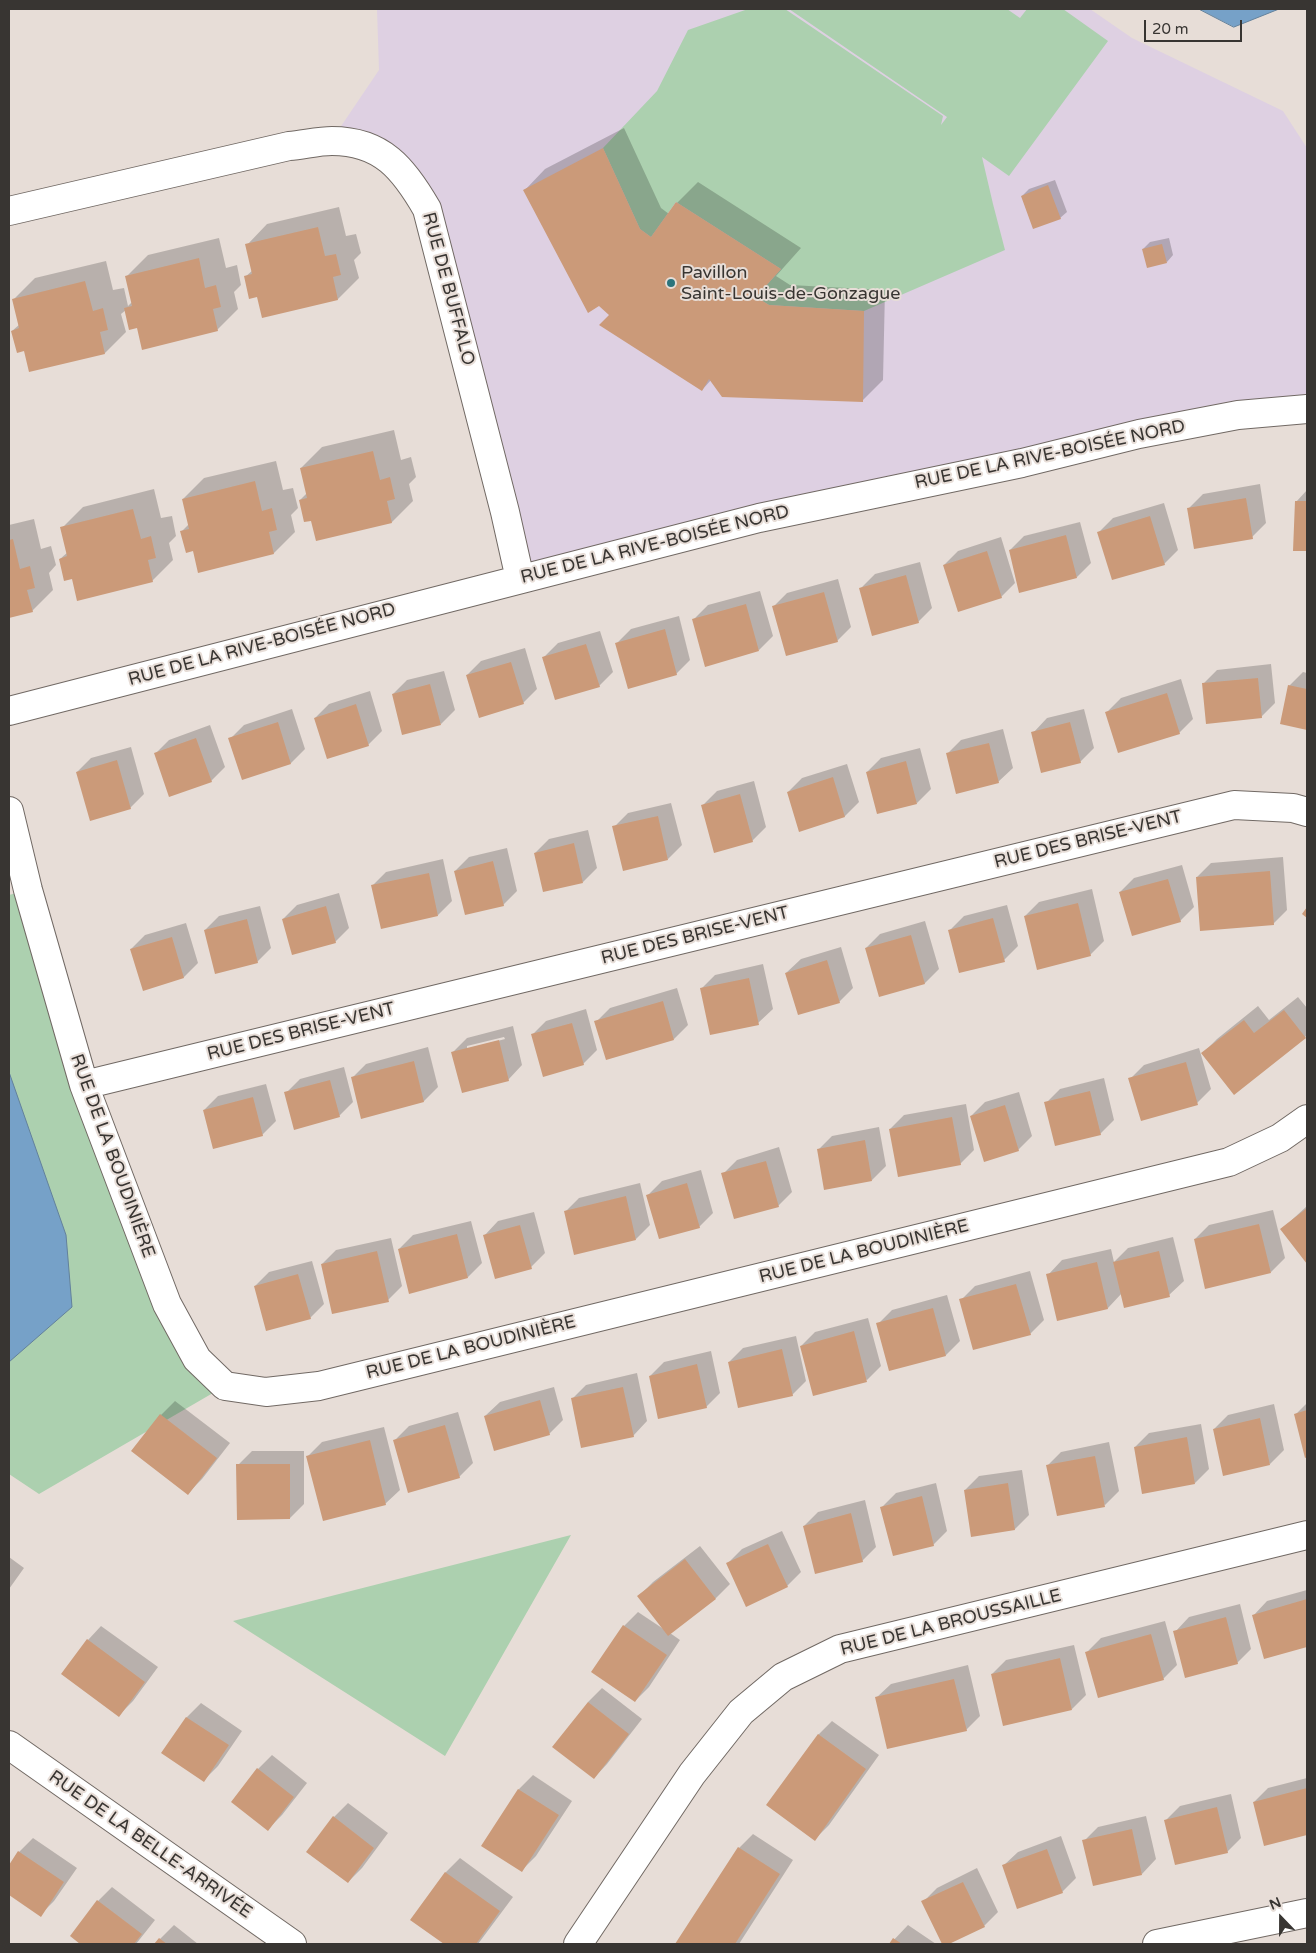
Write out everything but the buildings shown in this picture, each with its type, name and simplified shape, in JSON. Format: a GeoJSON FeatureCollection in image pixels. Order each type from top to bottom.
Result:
{"type":"FeatureCollection","features":[{"type":"Feature","properties":{"kind":"street","name":"RUE DE BUFFALO"},"geometry":{"type":"LineString","coordinates":[[9,211],[290,146],[332,141],[352,143],[389,158],[411,181],[427,209],[505,512],[520,578]]}},
{"type":"Feature","properties":{"kind":"street","name":"RUE DE LA RIVE-BOISÉE NORD"},"geometry":{"type":"LineString","coordinates":[[9,711],[759,518],[1022,463],[1139,434],[1238,415],[1307,409]]}},
{"type":"Feature","properties":{"kind":"street","name":"RUE DES BRISE-VENT"},"geometry":{"type":"LineString","coordinates":[[84,1085],[1234,805],[1293,808],[1307,812]]}},
{"type":"Feature","properties":{"kind":"street","name":"RUE DE LA BOUDINIÈRE"},"geometry":{"type":"LineString","coordinates":[[9,811],[28,890],[84,1085],[167,1304],[197,1359],[226,1386],[266,1392],[318,1386],[1229,1162],[1280,1138],[1307,1119]]}},
{"type":"Feature","properties":{"kind":"street","name":"RUE DE LA BROUSSAILLE"},"geometry":{"type":"LineString","coordinates":[[578,1944],[692,1774],[741,1712],[783,1677],[840,1649],[1307,1535]]}},
{"type":"Feature","properties":{"kind":"street","name":"RUE DE LA BELLE-ARRIVÉE"},"geometry":{"type":"LineString","coordinates":[[9,1745],[292,1944]]}},
{"type":"Feature","properties":{"kind":"street"},"geometry":{"type":"LineString","coordinates":[[1157,1944],[1213,1938],[1307,1913]]}},
{"type":"Feature","properties":{"kind":"shaded area"},"geometry":{"type":"Polygon","coordinates":[[[377,9],[1090,9],[1132,38],[1283,111],[1307,148],[1307,412],[520,579],[411,181],[331,141],[379,70],[377,9]]]}},
{"type":"Feature","properties":{"kind":"green space"},"geometry":{"type":"Polygon","coordinates":[[[748,9],[785,9],[943,116],[941,125],[947,117],[789,9],[1007,9],[1020,18],[1027,9],[1063,9],[1108,41],[1009,176],[982,157],[1005,250],[864,311],[769,305],[756,297],[781,269],[676,202],[651,237],[640,229],[603,148],[657,91],[688,30],[748,9]]]}},
{"type":"Feature","properties":{"kind":"green space"},"geometry":{"type":"Polygon","coordinates":[[[28,890],[163,1294],[225,1386],[39,1494],[9,1474],[9,895],[28,890]]]}},
{"type":"Feature","properties":{"kind":"green space"},"geometry":{"type":"Polygon","coordinates":[[[571,1535],[445,1756],[233,1621],[571,1535]]]}},
{"type":"Feature","properties":{"kind":"water"},"geometry":{"type":"Polygon","coordinates":[[[1199,9],[1279,9],[1234,27],[1199,9]]]}},
{"type":"Feature","properties":{"kind":"water"},"geometry":{"type":"Polygon","coordinates":[[[9,1072],[66,1235],[72,1307],[9,1362],[9,1072]]]}},
{"type":"Feature","properties":{"kind":"place","name":"Pavillon Saint-Louis-de-Gonzague"},"geometry":{"type":"Point","coordinates":[671,283]}}]}
